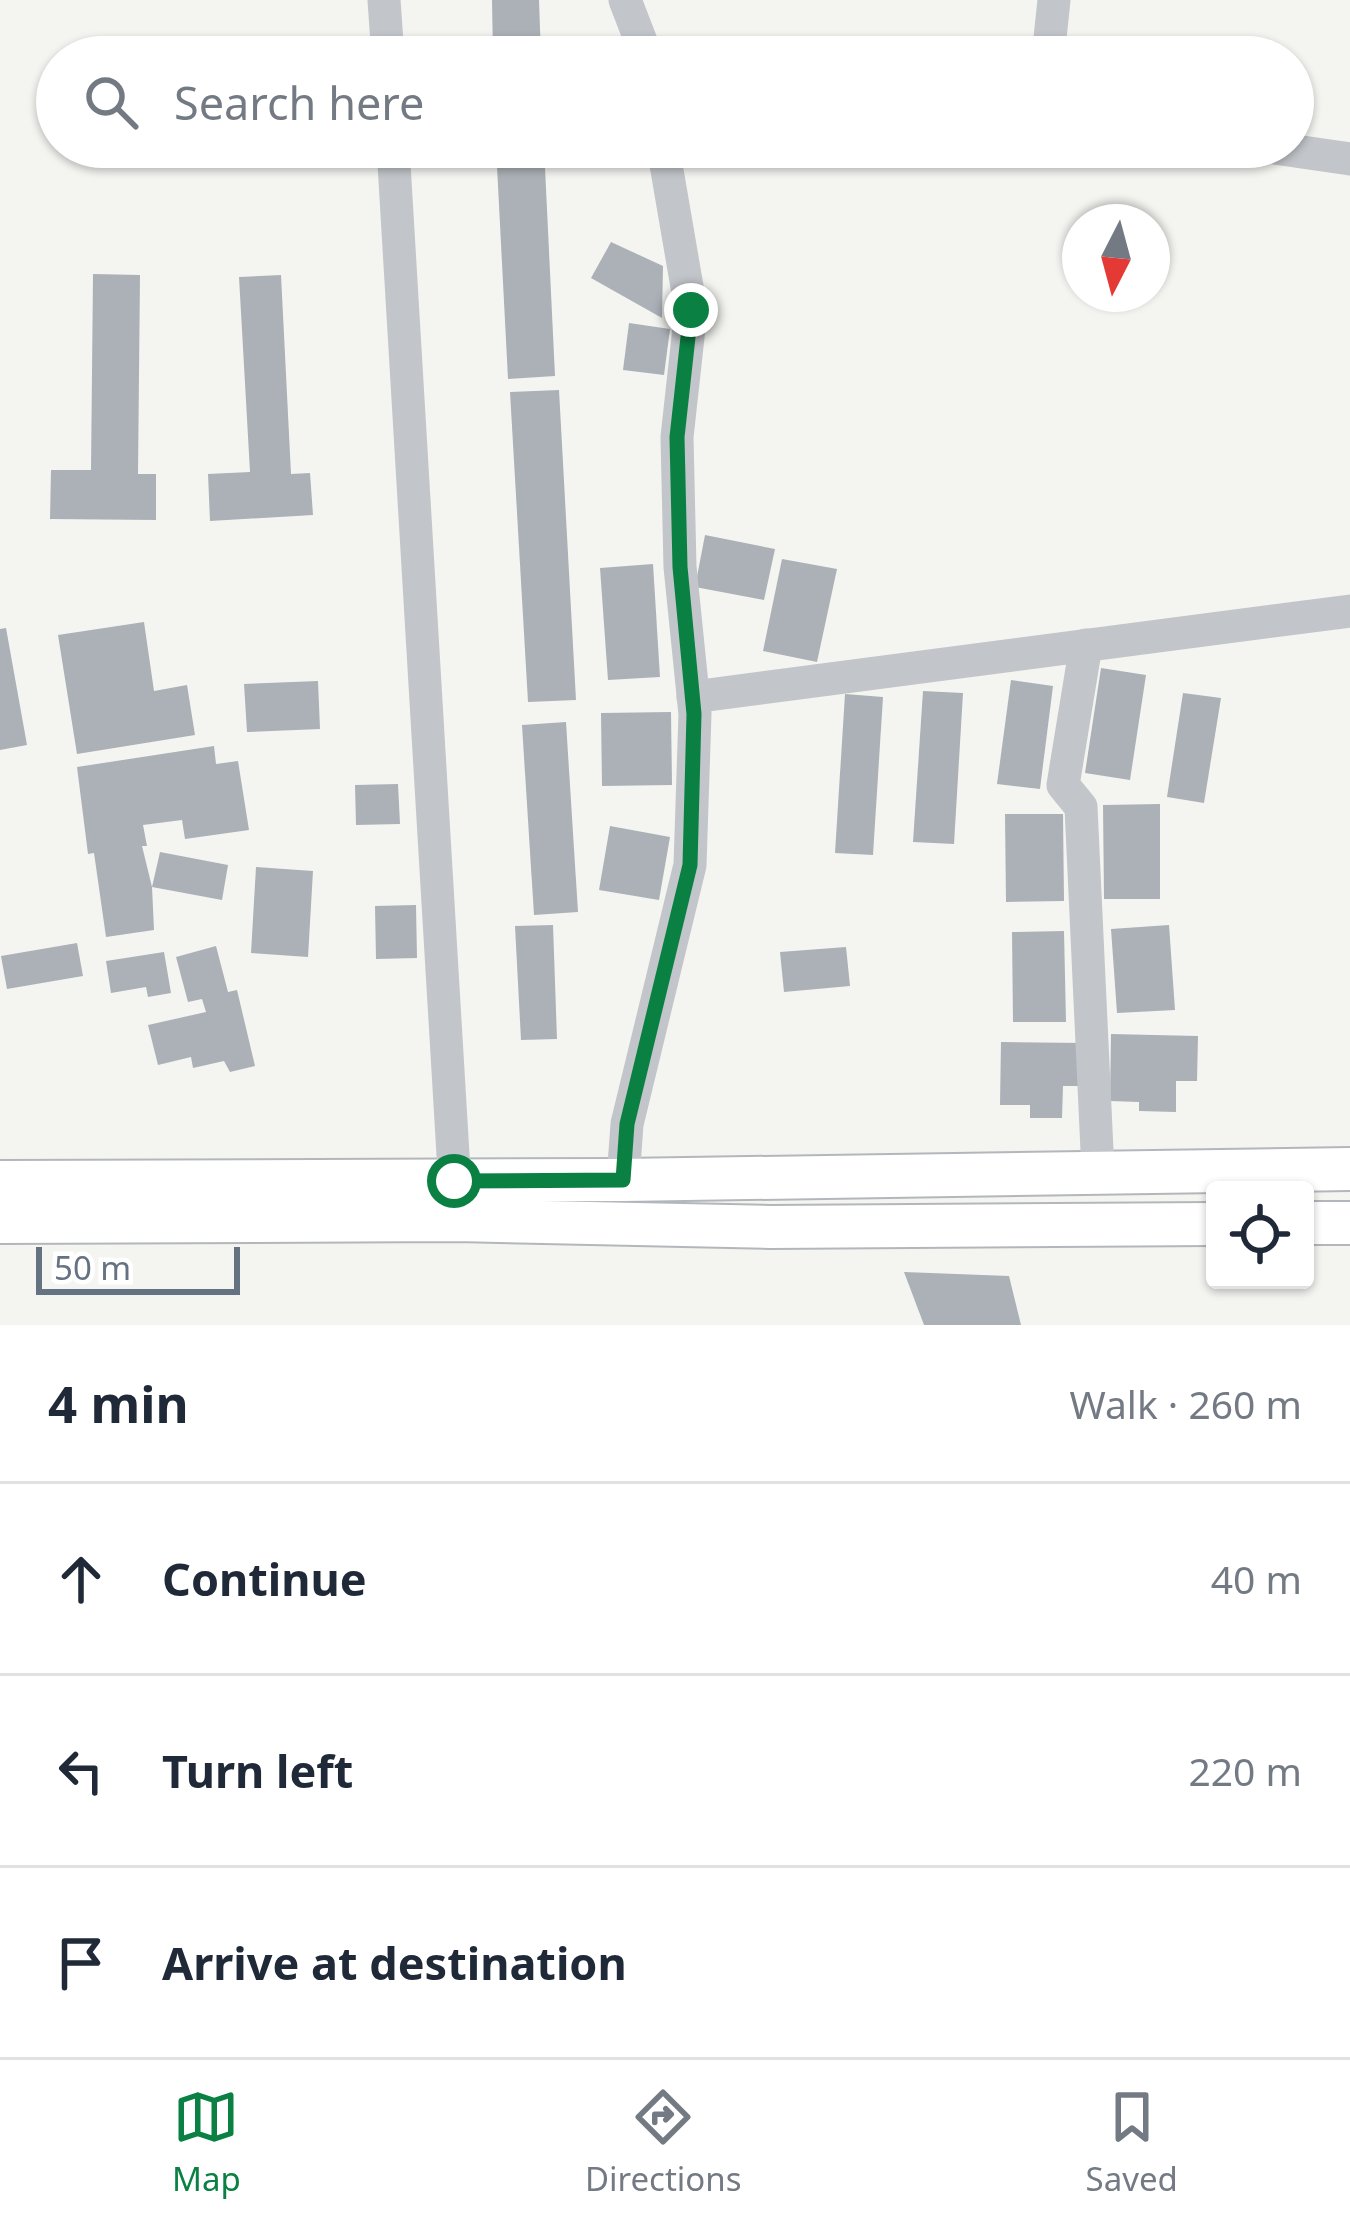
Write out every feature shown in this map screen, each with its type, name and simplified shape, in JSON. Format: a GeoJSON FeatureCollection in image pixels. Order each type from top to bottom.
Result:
{"type":"FeatureCollection","features":[{"type":"Feature","properties":{"kind":"main road"},"geometry":{"type":"LineString","coordinates":[[0,1222],[455,1200],[623,1180],[1350,1169]]}},
{"type":"Feature","properties":{"kind":"main road"},"geometry":{"type":"LineString","coordinates":[[0,1182],[455,1200],[770,1227],[1206,1224]]}},
{"type":"Feature","properties":{"kind":"main road"},"geometry":{"type":"LineString","coordinates":[[1314,1223],[1350,1223]]}},
{"type":"Feature","properties":{"kind":"street"},"geometry":{"type":"LineString","coordinates":[[384,0],[387,36]]}},
{"type":"Feature","properties":{"kind":"street"},"geometry":{"type":"LineString","coordinates":[[625,0],[639,36]]}},
{"type":"Feature","properties":{"kind":"street"},"geometry":{"type":"LineString","coordinates":[[1050,36],[1054,0]]}},
{"type":"Feature","properties":{"kind":"street"},"geometry":{"type":"LineString","coordinates":[[1314,153],[1350,158]]}},
{"type":"Feature","properties":{"kind":"street"},"geometry":{"type":"LineString","coordinates":[[394,168],[455,1200]]}},
{"type":"Feature","properties":{"kind":"street"},"geometry":{"type":"LineString","coordinates":[[623,1180],[627,1124],[690,865],[693,698],[680,567],[677,437],[691,310],[667,168]]}},
{"type":"Feature","properties":{"kind":"street"},"geometry":{"type":"LineString","coordinates":[[693,698],[1350,611]]}},
{"type":"Feature","properties":{"kind":"street"},"geometry":{"type":"LineString","coordinates":[[1086,644],[1063,785],[1081,807],[1098,1172]]}},
{"type":"Feature","properties":{"kind":"building"},"geometry":{"type":"Polygon","coordinates":[[[492,0],[539,0],[540,36],[493,36],[492,0]]]}},
{"type":"Feature","properties":{"kind":"building"},"geometry":{"type":"Polygon","coordinates":[[[497,168],[545,168],[555,376],[508,379],[497,168]]]}},
{"type":"Feature","properties":{"kind":"building"},"geometry":{"type":"Polygon","coordinates":[[[611,242],[663,266],[662,318],[591,278],[611,242]]]}},
{"type":"Feature","properties":{"kind":"building"},"geometry":{"type":"Polygon","coordinates":[[[93,274],[140,275],[138,474],[156,474],[156,520],[50,519],[51,470],[91,470],[93,274]]]}},
{"type":"Feature","properties":{"kind":"building"},"geometry":{"type":"Polygon","coordinates":[[[281,275],[291,474],[310,473],[313,515],[210,521],[208,474],[250,472],[239,277],[281,275]]]}},
{"type":"Feature","properties":{"kind":"building"},"geometry":{"type":"Polygon","coordinates":[[[629,323],[670,329],[664,375],[623,370],[629,323]]]}},
{"type":"Feature","properties":{"kind":"building"},"geometry":{"type":"Polygon","coordinates":[[[559,390],[576,700],[528,702],[510,392],[559,390]]]}},
{"type":"Feature","properties":{"kind":"building"},"geometry":{"type":"Polygon","coordinates":[[[705,535],[775,549],[764,600],[695,587],[705,535]]]}},
{"type":"Feature","properties":{"kind":"building"},"geometry":{"type":"Polygon","coordinates":[[[782,559],[837,569],[817,662],[763,651],[782,559]]]}},
{"type":"Feature","properties":{"kind":"building"},"geometry":{"type":"Polygon","coordinates":[[[653,564],[660,677],[608,680],[600,568],[653,564]]]}},
{"type":"Feature","properties":{"kind":"building"},"geometry":{"type":"Polygon","coordinates":[[[144,622],[154,691],[187,685],[195,735],[77,754],[58,635],[144,622]]]}},
{"type":"Feature","properties":{"kind":"building"},"geometry":{"type":"Polygon","coordinates":[[[6,628],[27,745],[0,750],[0,629],[6,628]]]}},
{"type":"Feature","properties":{"kind":"building"},"geometry":{"type":"Polygon","coordinates":[[[1101,668],[1146,675],[1130,780],[1085,773],[1101,668]]]}},
{"type":"Feature","properties":{"kind":"building"},"geometry":{"type":"Polygon","coordinates":[[[1011,680],[1053,686],[1040,789],[997,784],[1011,680]]]}},
{"type":"Feature","properties":{"kind":"building"},"geometry":{"type":"Polygon","coordinates":[[[318,681],[320,729],[247,732],[244,684],[318,681]]]}},
{"type":"Feature","properties":{"kind":"building"},"geometry":{"type":"Polygon","coordinates":[[[923,691],[963,693],[954,844],[913,842],[923,691]]]}},
{"type":"Feature","properties":{"kind":"building"},"geometry":{"type":"Polygon","coordinates":[[[1183,693],[1221,698],[1204,803],[1167,797],[1183,693]]]}},
{"type":"Feature","properties":{"kind":"building"},"geometry":{"type":"Polygon","coordinates":[[[845,694],[883,697],[873,855],[835,853],[845,694]]]}},
{"type":"Feature","properties":{"kind":"building"},"geometry":{"type":"Polygon","coordinates":[[[671,712],[672,785],[602,786],[601,713],[671,712]]]}},
{"type":"Feature","properties":{"kind":"building"},"geometry":{"type":"Polygon","coordinates":[[[566,722],[578,912],[534,915],[522,725],[566,722]]]}},
{"type":"Feature","properties":{"kind":"building"},"geometry":{"type":"Polygon","coordinates":[[[214,746],[216,764],[238,761],[249,830],[185,839],[182,820],[143,825],[154,930],[106,937],[94,853],[88,854],[77,767],[214,746]]]}},
{"type":"Feature","properties":{"kind":"building"},"geometry":{"type":"Polygon","coordinates":[[[398,784],[400,824],[356,825],[355,785],[398,784]]]}},
{"type":"Feature","properties":{"kind":"building"},"geometry":{"type":"Polygon","coordinates":[[[1160,804],[1160,899],[1104,899],[1103,805],[1160,804]]]}},
{"type":"Feature","properties":{"kind":"building"},"geometry":{"type":"Polygon","coordinates":[[[1005,814],[1063,814],[1064,901],[1006,902],[1005,814]]]}},
{"type":"Feature","properties":{"kind":"building"},"geometry":{"type":"Polygon","coordinates":[[[610,826],[670,837],[659,900],[599,890],[610,826]]]}},
{"type":"Feature","properties":{"kind":"building"},"geometry":{"type":"Polygon","coordinates":[[[160,852],[228,865],[222,900],[152,887],[160,852]]]}},
{"type":"Feature","properties":{"kind":"building"},"geometry":{"type":"Polygon","coordinates":[[[256,867],[313,871],[308,957],[251,953],[256,867]]]}},
{"type":"Feature","properties":{"kind":"building"},"geometry":{"type":"Polygon","coordinates":[[[416,905],[417,958],[376,959],[375,906],[416,905]]]}},
{"type":"Feature","properties":{"kind":"building"},"geometry":{"type":"Polygon","coordinates":[[[553,925],[557,1039],[521,1040],[515,926],[553,925]]]}},
{"type":"Feature","properties":{"kind":"building"},"geometry":{"type":"Polygon","coordinates":[[[1169,925],[1175,1010],[1117,1013],[1111,929],[1169,925]]]}},
{"type":"Feature","properties":{"kind":"building"},"geometry":{"type":"Polygon","coordinates":[[[1064,931],[1066,1022],[1013,1022],[1012,932],[1064,931]]]}},
{"type":"Feature","properties":{"kind":"building"},"geometry":{"type":"Polygon","coordinates":[[[77,943],[83,976],[7,989],[1,956],[77,943]]]}},
{"type":"Feature","properties":{"kind":"building"},"geometry":{"type":"Polygon","coordinates":[[[216,946],[228,992],[237,990],[255,1066],[230,1072],[224,1061],[193,1068],[191,1057],[158,1065],[148,1025],[206,1012],[202,999],[188,1002],[176,957],[216,946]]]}},
{"type":"Feature","properties":{"kind":"building"},"geometry":{"type":"Polygon","coordinates":[[[846,947],[850,986],[784,992],[780,952],[846,947]]]}},
{"type":"Feature","properties":{"kind":"building"},"geometry":{"type":"Polygon","coordinates":[[[164,952],[171,993],[148,997],[146,987],[111,993],[106,961],[164,952]]]}},
{"type":"Feature","properties":{"kind":"building"},"geometry":{"type":"Polygon","coordinates":[[[1111,1034],[1198,1036],[1197,1081],[1176,1081],[1176,1112],[1139,1111],[1139,1102],[1110,1101],[1111,1034]]]}},
{"type":"Feature","properties":{"kind":"building"},"geometry":{"type":"Polygon","coordinates":[[[1001,1042],[1085,1043],[1084,1086],[1063,1086],[1062,1118],[1030,1118],[1030,1105],[1000,1105],[1001,1042]]]}},
{"type":"Feature","properties":{"kind":"building"},"geometry":{"type":"Polygon","coordinates":[[[904,1272],[1009,1276],[1021,1325],[924,1325],[904,1272]]]}},
{"type":"Feature","properties":{"kind":"route"},"geometry":{"type":"LineString","coordinates":[[454,1181],[623,1180],[627,1124],[690,865],[694,714],[680,567],[677,437],[691,310]]}}]}
